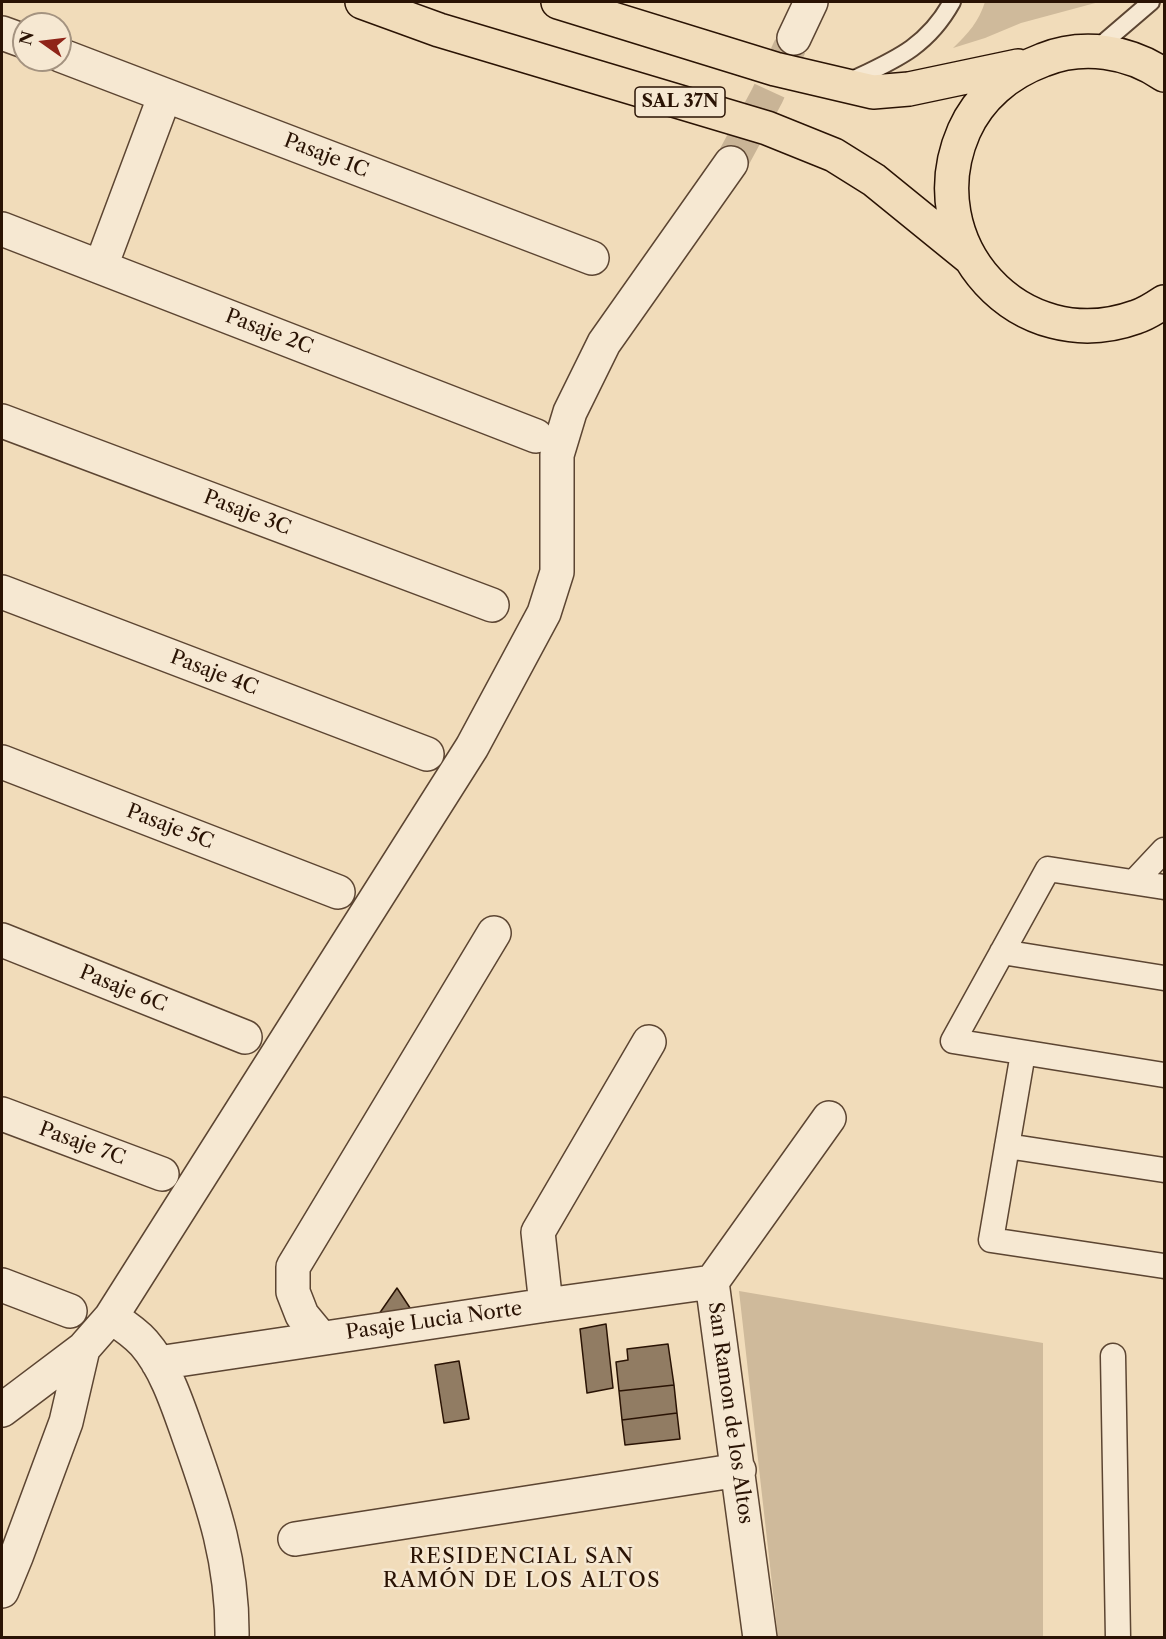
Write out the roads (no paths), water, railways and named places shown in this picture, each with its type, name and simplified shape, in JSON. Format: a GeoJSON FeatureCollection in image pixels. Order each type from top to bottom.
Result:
{"type":"FeatureCollection","features":[{"type":"Feature","properties":{"kind":"highway","name":"SAL 37N"},"geometry":{"type":"LineString","coordinates":[[362,2],[439,30],[767,128],[834,155],[874,180],[970,258]]}},
{"type":"Feature","properties":{"kind":"highway","name":"SAL 37N"},"geometry":{"type":"LineString","coordinates":[[558,2],[775,69],[873,92],[909,89],[1034,63],[1063,54],[1093,51],[1127,57],[1144,63],[1164,75]]}},
{"type":"Feature","properties":{"kind":"highway","name":"SAL 37N"},"geometry":{"type":"LineString","coordinates":[[1034,63],[1007,78],[985,99],[967,125],[956,153],[951,184],[953,215],[970,258],[987,283],[1010,302],[1050,321],[1079,326],[1109,324],[1137,317],[1160,307]]}},
{"type":"Feature","properties":{"kind":"street"},"geometry":{"type":"LineString","coordinates":[[794,38],[811,2]]}},
{"type":"Feature","properties":{"kind":"street","name":"Pasaje 1C"},"geometry":{"type":"LineString","coordinates":[[72,59],[592,258]]}},
{"type":"Feature","properties":{"kind":"street"},"geometry":{"type":"LineString","coordinates":[[101,266],[165,94]]}},
{"type":"Feature","properties":{"kind":"street"},"geometry":{"type":"LineString","coordinates":[[2,1410],[83,1349],[111,1317],[478,737],[544,613],[557,572],[556,455],[570,412],[604,343],[731,163]]}},
{"type":"Feature","properties":{"kind":"street","name":"Pasaje 2C"},"geometry":{"type":"LineString","coordinates":[[2,229],[536,436]]}},
{"type":"Feature","properties":{"kind":"street","name":"Pasaje 3C"},"geometry":{"type":"LineString","coordinates":[[2,421],[492,605]]}},
{"type":"Feature","properties":{"kind":"street","name":"Pasaje 4C"},"geometry":{"type":"LineString","coordinates":[[2,592],[427,754]]}},
{"type":"Feature","properties":{"kind":"street","name":"Pasaje 5C"},"geometry":{"type":"LineString","coordinates":[[2,762],[338,892]]}},
{"type":"Feature","properties":{"kind":"street"},"geometry":{"type":"LineString","coordinates":[[1134,882],[1164,850]]}},
{"type":"Feature","properties":{"kind":"street"},"geometry":{"type":"LineString","coordinates":[[1164,887],[1048,869],[953,1041],[1164,1076]]}},
{"type":"Feature","properties":{"kind":"street"},"geometry":{"type":"LineString","coordinates":[[321,1338],[302,1314],[293,1292],[292,1267],[494,933]]}},
{"type":"Feature","properties":{"kind":"street","name":"Pasaje 6C"},"geometry":{"type":"LineString","coordinates":[[2,940],[245,1037]]}},
{"type":"Feature","properties":{"kind":"street"},"geometry":{"type":"LineString","coordinates":[[1002,952],[1164,978]]}},
{"type":"Feature","properties":{"kind":"street"},"geometry":{"type":"LineString","coordinates":[[546,1305],[538,1232],[649,1042]]}},
{"type":"Feature","properties":{"kind":"street"},"geometry":{"type":"LineString","coordinates":[[1023,1053],[991,1240],[1164,1266]]}},
{"type":"Feature","properties":{"kind":"street","name":"Pasaje 7C"},"geometry":{"type":"LineString","coordinates":[[2,1114],[162,1174]]}},
{"type":"Feature","properties":{"kind":"street","name":"San Ramon de los Altos"},"geometry":{"type":"LineString","coordinates":[[760,1638],[712,1282],[829,1118]]}},
{"type":"Feature","properties":{"kind":"street"},"geometry":{"type":"LineString","coordinates":[[1007,1146],[1164,1170]]}},
{"type":"Feature","properties":{"kind":"street","name":"Pasaje Lucia Norte"},"geometry":{"type":"LineString","coordinates":[[158,1363],[712,1282]]}},
{"type":"Feature","properties":{"kind":"street"},"geometry":{"type":"LineString","coordinates":[[2,1285],[70,1311]]}},
{"type":"Feature","properties":{"kind":"street"},"geometry":{"type":"LineString","coordinates":[[111,1317],[145,1344],[158,1363],[179,1407],[221,1532],[228,1566],[232,1638]]}},
{"type":"Feature","properties":{"kind":"street"},"geometry":{"type":"LineString","coordinates":[[2,1591],[66,1422],[83,1349]]}},
{"type":"Feature","properties":{"kind":"street"},"geometry":{"type":"LineString","coordinates":[[1113,1356],[1118,1638]]}},
{"type":"Feature","properties":{"kind":"street"},"geometry":{"type":"LineString","coordinates":[[295,1539],[739,1470]]}},
{"type":"Feature","properties":{"kind":"lane"},"geometry":{"type":"LineString","coordinates":[[842,85],[915,48],[942,20],[952,2]]}},
{"type":"Feature","properties":{"kind":"lane"},"geometry":{"type":"LineString","coordinates":[[1093,51],[1151,2]]}},
{"type":"Feature","properties":{"kind":"tunnel"},"geometry":{"type":"LineString","coordinates":[[731,163],[767,96],[794,38]]}},
{"type":"Feature","properties":{"kind":"district","name":"RESIDENCIAL SAN RAMÓN DE LOS ALTOS"},"geometry":{"type":"Point","coordinates":[522,1569]}}]}
